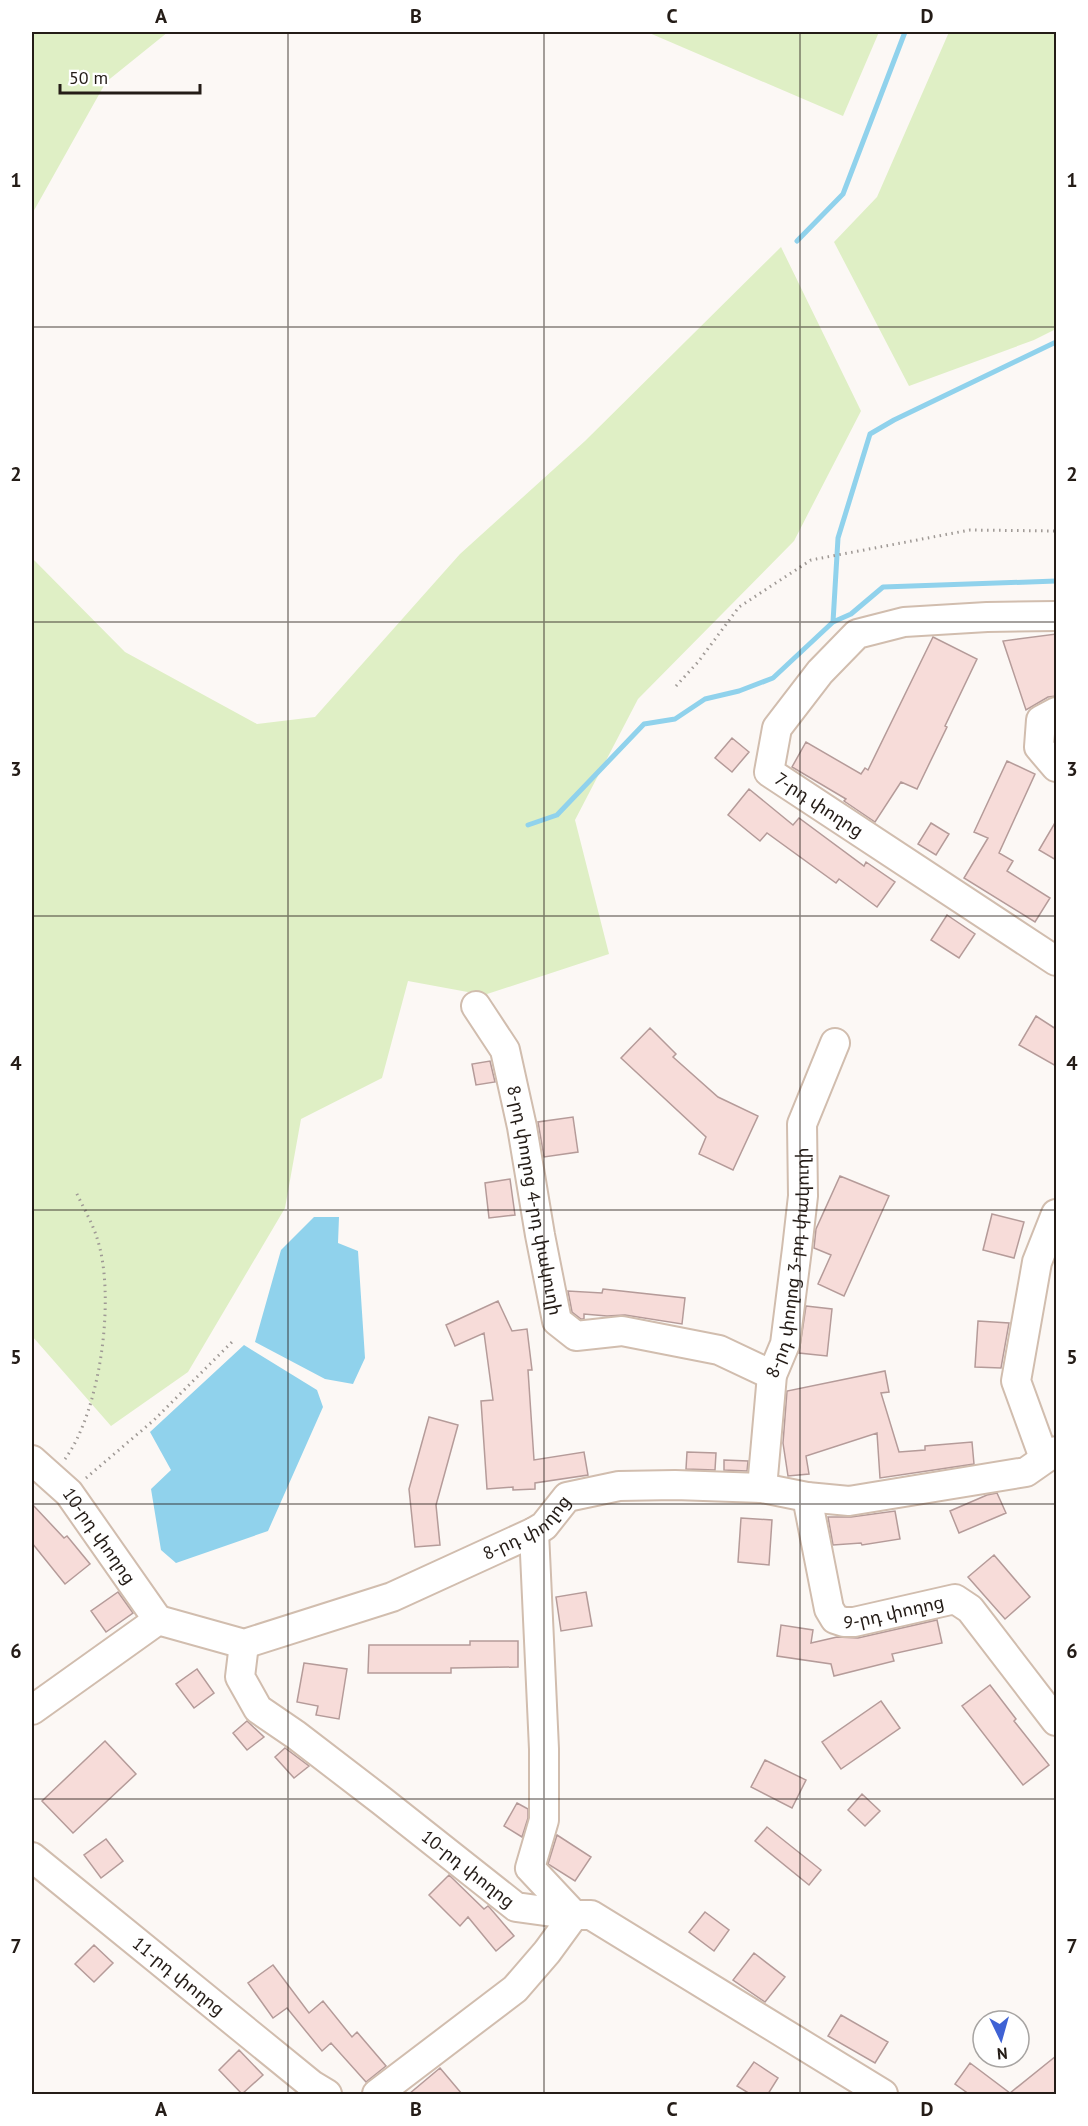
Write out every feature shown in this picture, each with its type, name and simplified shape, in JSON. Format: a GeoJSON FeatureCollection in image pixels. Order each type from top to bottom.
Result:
{"type":"FeatureCollection","features":[{"type":"Feature","properties":{"kind":"street","name":"7-րդ փողոց"},"geometry":{"type":"LineString","coordinates":[[1056,616],[987,616],[904,622],[857,634],[820,672],[777,728],[769,772],[987,913],[1056,961]]}},
{"type":"Feature","properties":{"kind":"street"},"geometry":{"type":"LineString","coordinates":[[1056,712],[1041,720],[1038,747],[1056,767]]}},
{"type":"Feature","properties":{"kind":"street","name":"8-րդ փողոց 4-րդ փակուղի"},"geometry":{"type":"LineString","coordinates":[[476,1006],[505,1050],[522,1127],[557,1321],[576,1336],[622,1331],[719,1350],[772,1375]]}},
{"type":"Feature","properties":{"kind":"street","name":"8-րդ փողոց 3-րդ փակուղի"},"geometry":{"type":"LineString","coordinates":[[762,1488],[772,1375],[785,1344],[803,1196],[802,1124],[835,1043]]}},
{"type":"Feature","properties":{"kind":"street"},"geometry":{"type":"LineString","coordinates":[[1050,1455],[1016,1381],[1037,1262],[1056,1214]]}},
{"type":"Feature","properties":{"kind":"street","name":"8-րդ փողոց"},"geometry":{"type":"LineString","coordinates":[[244,1644],[392,1597],[534,1532],[544,1526],[567,1497],[619,1486],[675,1485],[762,1488],[807,1497],[849,1501],[1026,1472],[1050,1455]]}},
{"type":"Feature","properties":{"kind":"street","name":"10-րդ փողոց"},"geometry":{"type":"LineString","coordinates":[[51,1477],[158,1620]]}},
{"type":"Feature","properties":{"kind":"street","name":"9-րդ փողոց"},"geometry":{"type":"LineString","coordinates":[[807,1497],[830,1609],[835,1619],[854,1622],[955,1599],[970,1609],[1056,1721]]}},
{"type":"Feature","properties":{"kind":"street"},"geometry":{"type":"LineString","coordinates":[[380,2094],[515,1989],[547,1952],[574,1915],[530,1868],[544,1821],[542,1680],[534,1532]]}},
{"type":"Feature","properties":{"kind":"street"},"geometry":{"type":"LineString","coordinates":[[32,1710],[158,1620],[244,1644]]}},
{"type":"Feature","properties":{"kind":"street","name":"10-րդ փողոց"},"geometry":{"type":"LineString","coordinates":[[244,1644],[240,1677],[258,1709],[374,1794],[516,1907],[574,1915],[591,1915],[883,2094]]}},
{"type":"Feature","properties":{"kind":"street","name":"11-րդ փողոց"},"geometry":{"type":"LineString","coordinates":[[32,1857],[312,2085],[327,2094]]}},
{"type":"Feature","properties":{"kind":"path"},"geometry":{"type":"LineString","coordinates":[[676,686],[698,662],[739,607],[811,560],[970,530],[1056,531]]}},
{"type":"Feature","properties":{"kind":"path"},"geometry":{"type":"LineString","coordinates":[[51,1477],[70,1452],[88,1412],[105,1333],[106,1284],[97,1238],[76,1192]]}},
{"type":"Feature","properties":{"kind":"path"},"geometry":{"type":"LineString","coordinates":[[51,1477],[154,1420],[234,1340]]}},
{"type":"Feature","properties":{"kind":"green space"},"geometry":{"type":"Polygon","coordinates":[[[32,32],[168,32],[106,82],[32,214],[32,32]]]}},
{"type":"Feature","properties":{"kind":"green space"},"geometry":{"type":"Polygon","coordinates":[[[647,32],[879,32],[843,116],[647,32]]]}},
{"type":"Feature","properties":{"kind":"green space"},"geometry":{"type":"Polygon","coordinates":[[[949,32],[1056,32],[1056,329],[1034,340],[909,386],[834,242],[877,197],[949,32]]]}},
{"type":"Feature","properties":{"kind":"green space"},"geometry":{"type":"Polygon","coordinates":[[[781,247],[861,411],[794,541],[638,699],[575,820],[609,954],[484,995],[408,981],[382,1078],[301,1119],[285,1208],[188,1372],[111,1426],[32,1336],[32,558],[125,652],[257,724],[315,717],[460,554],[585,441],[781,247]]]}},
{"type":"Feature","properties":{"kind":"water"},"geometry":{"type":"Polygon","coordinates":[[[314,1217],[339,1217],[338,1243],[358,1251],[365,1358],[353,1384],[325,1379],[255,1342],[281,1250],[314,1217]]]}},
{"type":"Feature","properties":{"kind":"water"},"geometry":{"type":"Polygon","coordinates":[[[244,1345],[317,1390],[323,1407],[268,1531],[176,1563],[161,1550],[151,1489],[171,1470],[150,1432],[244,1345]]]}},
{"type":"Feature","properties":{"kind":"building"},"geometry":{"type":"Polygon","coordinates":[[[1056,634],[1056,696],[1048,697],[1026,710],[1003,641],[1056,634]]]}},
{"type":"Feature","properties":{"kind":"building"},"geometry":{"type":"Polygon","coordinates":[[[933,637],[977,659],[917,789],[901,782],[875,822],[844,801],[846,799],[792,767],[806,742],[861,774],[865,768],[868,770],[933,637]]]}},
{"type":"Feature","properties":{"kind":"building"},"geometry":{"type":"Polygon","coordinates":[[[732,738],[749,752],[732,772],[715,758],[732,738]]]}},
{"type":"Feature","properties":{"kind":"building"},"geometry":{"type":"Polygon","coordinates":[[[1007,761],[1035,774],[999,853],[1013,861],[1007,871],[1050,898],[1035,922],[964,878],[988,838],[974,832],[1007,761]]]}},
{"type":"Feature","properties":{"kind":"building"},"geometry":{"type":"Polygon","coordinates":[[[749,789],[793,825],[799,818],[864,866],[866,862],[895,882],[877,907],[839,879],[836,883],[767,833],[760,841],[728,815],[749,789]]]}},
{"type":"Feature","properties":{"kind":"building"},"geometry":{"type":"Polygon","coordinates":[[[1056,821],[1056,860],[1039,850],[1056,821]]]}},
{"type":"Feature","properties":{"kind":"building"},"geometry":{"type":"Polygon","coordinates":[[[931,823],[949,834],[936,855],[918,844],[931,823]]]}},
{"type":"Feature","properties":{"kind":"building"},"geometry":{"type":"Polygon","coordinates":[[[947,915],[975,934],[959,958],[931,940],[947,915]]]}},
{"type":"Feature","properties":{"kind":"building"},"geometry":{"type":"Polygon","coordinates":[[[1036,1016],[1056,1029],[1056,1066],[1019,1045],[1036,1016]]]}},
{"type":"Feature","properties":{"kind":"building"},"geometry":{"type":"Polygon","coordinates":[[[650,1028],[676,1054],[673,1057],[718,1097],[758,1116],[733,1170],[699,1154],[706,1137],[621,1058],[650,1028]]]}},
{"type":"Feature","properties":{"kind":"building"},"geometry":{"type":"Polygon","coordinates":[[[490,1061],[495,1082],[476,1085],[472,1064],[490,1061]]]}},
{"type":"Feature","properties":{"kind":"building"},"geometry":{"type":"Polygon","coordinates":[[[573,1117],[578,1152],[544,1157],[538,1122],[573,1117]]]}},
{"type":"Feature","properties":{"kind":"building"},"geometry":{"type":"Polygon","coordinates":[[[840,1176],[889,1196],[844,1296],[818,1284],[831,1255],[814,1248],[816,1229],[840,1176]]]}},
{"type":"Feature","properties":{"kind":"building"},"geometry":{"type":"Polygon","coordinates":[[[510,1179],[515,1215],[489,1218],[485,1183],[510,1179]]]}},
{"type":"Feature","properties":{"kind":"building"},"geometry":{"type":"Polygon","coordinates":[[[992,1214],[1024,1222],[1014,1258],[983,1250],[992,1214]]]}},
{"type":"Feature","properties":{"kind":"building"},"geometry":{"type":"Polygon","coordinates":[[[603,1289],[685,1298],[682,1324],[625,1315],[584,1314],[584,1319],[581,1319],[572,1312],[568,1291],[602,1293],[603,1289]]]}},
{"type":"Feature","properties":{"kind":"building"},"geometry":{"type":"Polygon","coordinates":[[[498,1301],[512,1331],[527,1329],[532,1370],[528,1370],[534,1460],[584,1452],[588,1475],[535,1483],[535,1489],[513,1490],[513,1487],[487,1489],[481,1401],[493,1400],[484,1333],[455,1346],[446,1325],[498,1301]]]}},
{"type":"Feature","properties":{"kind":"building"},"geometry":{"type":"Polygon","coordinates":[[[806,1306],[832,1309],[827,1356],[799,1353],[806,1306]]]}},
{"type":"Feature","properties":{"kind":"building"},"geometry":{"type":"Polygon","coordinates":[[[978,1321],[1009,1323],[1001,1368],[975,1367],[978,1321]]]}},
{"type":"Feature","properties":{"kind":"building"},"geometry":{"type":"Polygon","coordinates":[[[885,1371],[889,1392],[881,1393],[899,1452],[925,1450],[925,1446],[972,1442],[974,1464],[880,1478],[877,1433],[806,1456],[809,1474],[788,1476],[783,1443],[787,1391],[885,1371]]]}},
{"type":"Feature","properties":{"kind":"building"},"geometry":{"type":"Polygon","coordinates":[[[429,1417],[458,1425],[436,1505],[440,1545],[415,1547],[409,1489],[429,1417]]]}},
{"type":"Feature","properties":{"kind":"building"},"geometry":{"type":"Polygon","coordinates":[[[687,1452],[716,1453],[715,1470],[686,1469],[687,1452]]]}},
{"type":"Feature","properties":{"kind":"building"},"geometry":{"type":"Polygon","coordinates":[[[724,1460],[748,1461],[747,1471],[724,1470],[724,1460]]]}},
{"type":"Feature","properties":{"kind":"building"},"geometry":{"type":"Polygon","coordinates":[[[997,1493],[1006,1513],[959,1533],[950,1511],[997,1493]]]}},
{"type":"Feature","properties":{"kind":"building"},"geometry":{"type":"Polygon","coordinates":[[[32,1504],[64,1538],[67,1536],[90,1564],[65,1584],[32,1543],[32,1504]]]}},
{"type":"Feature","properties":{"kind":"building"},"geometry":{"type":"Polygon","coordinates":[[[895,1511],[900,1539],[862,1545],[861,1543],[833,1545],[828,1517],[851,1517],[895,1511]]]}},
{"type":"Feature","properties":{"kind":"building"},"geometry":{"type":"Polygon","coordinates":[[[741,1518],[772,1520],[769,1565],[738,1562],[741,1518]]]}},
{"type":"Feature","properties":{"kind":"building"},"geometry":{"type":"Polygon","coordinates":[[[994,1555],[1030,1597],[1005,1619],[968,1577],[994,1555]]]}},
{"type":"Feature","properties":{"kind":"building"},"geometry":{"type":"Polygon","coordinates":[[[118,1592],[133,1613],[106,1632],[91,1611],[118,1592]]]}},
{"type":"Feature","properties":{"kind":"building"},"geometry":{"type":"Polygon","coordinates":[[[586,1592],[592,1626],[561,1631],[556,1597],[586,1592]]]}},
{"type":"Feature","properties":{"kind":"building"},"geometry":{"type":"Polygon","coordinates":[[[937,1620],[942,1643],[892,1654],[894,1661],[834,1676],[831,1664],[777,1656],[781,1625],[813,1630],[811,1643],[837,1637],[858,1638],[937,1620]]]}},
{"type":"Feature","properties":{"kind":"building"},"geometry":{"type":"Polygon","coordinates":[[[470,1641],[518,1641],[518,1667],[451,1668],[451,1673],[368,1673],[369,1645],[470,1645],[470,1641]]]}},
{"type":"Feature","properties":{"kind":"building"},"geometry":{"type":"Polygon","coordinates":[[[304,1663],[347,1669],[339,1719],[316,1715],[318,1706],[297,1702],[304,1663]]]}},
{"type":"Feature","properties":{"kind":"building"},"geometry":{"type":"Polygon","coordinates":[[[197,1669],[214,1693],[194,1708],[176,1684],[197,1669]]]}},
{"type":"Feature","properties":{"kind":"building"},"geometry":{"type":"Polygon","coordinates":[[[990,1685],[1016,1719],[1014,1721],[1049,1765],[1023,1785],[962,1706],[990,1685]]]}},
{"type":"Feature","properties":{"kind":"building"},"geometry":{"type":"Polygon","coordinates":[[[881,1701],[900,1728],[841,1769],[822,1742],[881,1701]]]}},
{"type":"Feature","properties":{"kind":"building"},"geometry":{"type":"Polygon","coordinates":[[[247,1721],[264,1737],[247,1750],[233,1733],[247,1721]]]}},
{"type":"Feature","properties":{"kind":"building"},"geometry":{"type":"Polygon","coordinates":[[[105,1741],[136,1774],[73,1833],[42,1801],[105,1741]]]}},
{"type":"Feature","properties":{"kind":"building"},"geometry":{"type":"Polygon","coordinates":[[[285,1748],[309,1766],[294,1778],[275,1757],[285,1748]]]}},
{"type":"Feature","properties":{"kind":"building"},"geometry":{"type":"Polygon","coordinates":[[[765,1760],[806,1780],[792,1808],[751,1787],[765,1760]]]}},
{"type":"Feature","properties":{"kind":"building"},"geometry":{"type":"Polygon","coordinates":[[[862,1794],[880,1811],[865,1826],[848,1810],[862,1794]]]}},
{"type":"Feature","properties":{"kind":"building"},"geometry":{"type":"Polygon","coordinates":[[[517,1803],[528,1809],[528,1818],[522,1837],[504,1826],[517,1803]]]}},
{"type":"Feature","properties":{"kind":"building"},"geometry":{"type":"Polygon","coordinates":[[[767,1827],[821,1870],[809,1885],[755,1841],[767,1827]]]}},
{"type":"Feature","properties":{"kind":"building"},"geometry":{"type":"Polygon","coordinates":[[[557,1835],[591,1857],[575,1881],[548,1864],[557,1835]]]}},
{"type":"Feature","properties":{"kind":"building"},"geometry":{"type":"Polygon","coordinates":[[[106,1839],[123,1861],[101,1878],[84,1855],[106,1839]]]}},
{"type":"Feature","properties":{"kind":"building"},"geometry":{"type":"Polygon","coordinates":[[[449,1875],[484,1909],[488,1906],[514,1936],[496,1951],[468,1917],[460,1926],[429,1895],[449,1875]]]}},
{"type":"Feature","properties":{"kind":"building"},"geometry":{"type":"Polygon","coordinates":[[[705,1912],[729,1930],[714,1951],[689,1932],[705,1912]]]}},
{"type":"Feature","properties":{"kind":"building"},"geometry":{"type":"Polygon","coordinates":[[[94,1945],[113,1963],[94,1982],[75,1964],[94,1945]]]}},
{"type":"Feature","properties":{"kind":"building"},"geometry":{"type":"Polygon","coordinates":[[[754,1953],[785,1977],[765,2002],[733,1980],[754,1953]]]}},
{"type":"Feature","properties":{"kind":"building"},"geometry":{"type":"Polygon","coordinates":[[[273,1965],[309,2013],[323,2001],[352,2037],[357,2032],[386,2066],[366,2082],[331,2043],[322,2051],[287,2008],[273,2018],[248,1983],[273,1965]]]}},
{"type":"Feature","properties":{"kind":"building"},"geometry":{"type":"Polygon","coordinates":[[[841,2015],[888,2042],[875,2063],[828,2036],[841,2015]]]}},
{"type":"Feature","properties":{"kind":"building"},"geometry":{"type":"Polygon","coordinates":[[[239,2050],[263,2075],[242,2094],[219,2070],[239,2050]]]}},
{"type":"Feature","properties":{"kind":"building"},"geometry":{"type":"Polygon","coordinates":[[[1056,2056],[1056,2094],[969,2094],[955,2084],[970,2063],[971,2069],[978,2069],[1010,2093],[1056,2056]]]}},
{"type":"Feature","properties":{"kind":"building"},"geometry":{"type":"Polygon","coordinates":[[[754,2062],[778,2078],[768,2094],[750,2094],[737,2086],[754,2062]]]}},
{"type":"Feature","properties":{"kind":"building"},"geometry":{"type":"Polygon","coordinates":[[[440,2068],[462,2094],[409,2094],[440,2068]]]}},
{"type":"Feature","properties":{"kind":"waterway"},"geometry":{"type":"LineString","coordinates":[[797,241],[843,194],[905,32]]}},
{"type":"Feature","properties":{"kind":"waterway"},"geometry":{"type":"LineString","coordinates":[[833,622],[838,538],[870,434],[894,420],[1056,342]]}},
{"type":"Feature","properties":{"kind":"waterway"},"geometry":{"type":"LineString","coordinates":[[528,825],[557,815],[644,724],[675,719],[705,699],[739,691],[773,678],[833,622],[851,614],[883,587],[1056,581]]}}]}
